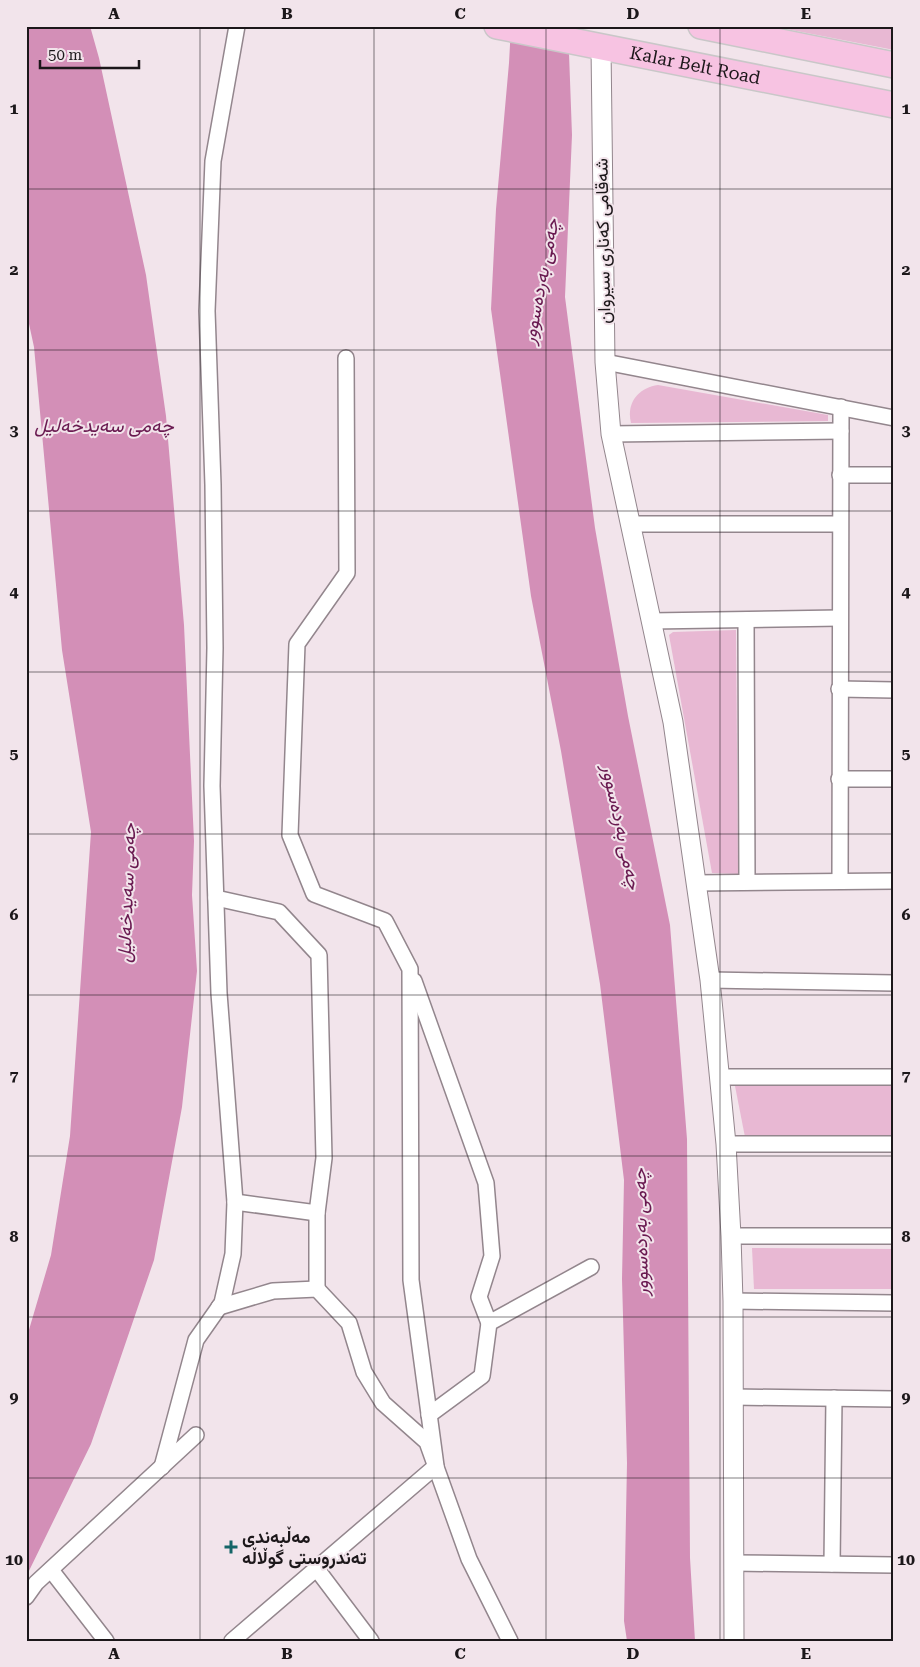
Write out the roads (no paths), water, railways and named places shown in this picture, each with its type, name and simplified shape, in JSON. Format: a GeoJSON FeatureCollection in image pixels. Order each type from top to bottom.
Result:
{"type":"FeatureCollection","features":[{"type":"Feature","properties":{"kind":"highway","name":"Kalar Belt Road"},"geometry":{"type":"LineString","coordinates":[[497,26],[894,105]]}},
{"type":"Feature","properties":{"kind":"highway"},"geometry":{"type":"LineString","coordinates":[[701,26],[894,65]]}},
{"type":"Feature","properties":{"kind":"street"},"geometry":{"type":"LineString","coordinates":[[162,1467],[196,1340],[222,1303],[233,1254],[235,1202],[219,993],[212,786],[215,648],[214,485],[207,311],[213,161],[237,26]]}},
{"type":"Feature","properties":{"kind":"street","name":"شەقامی کەناری سیروان"},"geometry":{"type":"LineString","coordinates":[[591,45],[605,362],[611,434],[673,722],[710,980],[726,1144],[733,1301],[734,1641]]}},
{"type":"Feature","properties":{"kind":"street"},"geometry":{"type":"LineString","coordinates":[[346,358],[347,573],[298,644],[290,835],[314,894],[385,921],[410,969],[486,1183],[492,1256],[478,1297],[489,1323],[482,1376],[429,1415]]}},
{"type":"Feature","properties":{"kind":"street"},"geometry":{"type":"LineString","coordinates":[[605,362],[894,418]]}},
{"type":"Feature","properties":{"kind":"street"},"geometry":{"type":"LineString","coordinates":[[840,881],[841,407]]}},
{"type":"Feature","properties":{"kind":"street"},"geometry":{"type":"LineString","coordinates":[[611,434],[841,431]]}},
{"type":"Feature","properties":{"kind":"street"},"geometry":{"type":"LineString","coordinates":[[840,475],[894,476]]}},
{"type":"Feature","properties":{"kind":"street"},"geometry":{"type":"LineString","coordinates":[[630,524],[840,524]]}},
{"type":"Feature","properties":{"kind":"street"},"geometry":{"type":"LineString","coordinates":[[651,622],[840,618]]}},
{"type":"Feature","properties":{"kind":"street"},"geometry":{"type":"LineString","coordinates":[[746,620],[747,882]]}},
{"type":"Feature","properties":{"kind":"street"},"geometry":{"type":"LineString","coordinates":[[840,690],[894,690]]}},
{"type":"Feature","properties":{"kind":"street"},"geometry":{"type":"LineString","coordinates":[[839,779],[894,779]]}},
{"type":"Feature","properties":{"kind":"street"},"geometry":{"type":"LineString","coordinates":[[696,883],[894,881]]}},
{"type":"Feature","properties":{"kind":"street"},"geometry":{"type":"LineString","coordinates":[[216,898],[279,912],[319,955],[324,1158],[317,1213],[317,1289],[349,1324],[364,1372],[383,1403],[427,1442],[469,1559],[510,1641]]}},
{"type":"Feature","properties":{"kind":"street"},"geometry":{"type":"LineString","coordinates":[[410,969],[411,1280],[436,1466]]}},
{"type":"Feature","properties":{"kind":"street"},"geometry":{"type":"LineString","coordinates":[[710,980],[894,982]]}},
{"type":"Feature","properties":{"kind":"street"},"geometry":{"type":"LineString","coordinates":[[719,1077],[894,1077]]}},
{"type":"Feature","properties":{"kind":"street"},"geometry":{"type":"LineString","coordinates":[[726,1144],[894,1144]]}},
{"type":"Feature","properties":{"kind":"street"},"geometry":{"type":"LineString","coordinates":[[235,1202],[317,1213]]}},
{"type":"Feature","properties":{"kind":"street"},"geometry":{"type":"LineString","coordinates":[[731,1236],[894,1236]]}},
{"type":"Feature","properties":{"kind":"street"},"geometry":{"type":"LineString","coordinates":[[489,1323],[591,1267]]}},
{"type":"Feature","properties":{"kind":"street"},"geometry":{"type":"LineString","coordinates":[[219,1307],[273,1291],[317,1289]]}},
{"type":"Feature","properties":{"kind":"street"},"geometry":{"type":"LineString","coordinates":[[733,1301],[894,1303]]}},
{"type":"Feature","properties":{"kind":"street"},"geometry":{"type":"LineString","coordinates":[[734,1397],[894,1399]]}},
{"type":"Feature","properties":{"kind":"street"},"geometry":{"type":"LineString","coordinates":[[832,1564],[834,1398]]}},
{"type":"Feature","properties":{"kind":"street"},"geometry":{"type":"LineString","coordinates":[[26,1597],[36,1583],[196,1435]]}},
{"type":"Feature","properties":{"kind":"street"},"geometry":{"type":"LineString","coordinates":[[232,1641],[436,1466]]}},
{"type":"Feature","properties":{"kind":"street"},"geometry":{"type":"LineString","coordinates":[[734,1563],[894,1566]]}},
{"type":"Feature","properties":{"kind":"street"},"geometry":{"type":"LineString","coordinates":[[316,1568],[371,1641]]}},
{"type":"Feature","properties":{"kind":"street"},"geometry":{"type":"LineString","coordinates":[[51,1570],[106,1641]]}},
{"type":"Feature","properties":{"kind":"water","name":"چەمی سەیدخەلیل"},"geometry":{"type":"Polygon","coordinates":[[[26,26],[90,26],[99,58],[146,275],[166,416],[184,625],[194,841],[192,895],[197,971],[182,1107],[154,1260],[91,1444],[26,1577],[26,1340],[51,1255],[70,1136],[91,832],[62,650],[34,347],[26,310],[26,26]]]}},
{"type":"Feature","properties":{"kind":"water","name":"چەمی بەردەسوور"},"geometry":{"type":"Polygon","coordinates":[[[511,26],[568,26],[572,135],[565,297],[595,528],[628,716],[670,925],[687,1139],[690,1558],[695,1641],[627,1641],[624,1621],[627,1463],[622,1279],[624,1180],[600,984],[561,751],[531,596],[491,309],[496,209],[511,26]]]}},
{"type":"Feature","properties":{"kind":"place","name":"مەڵبەندی تەندروستی گوڵاڵە"},"geometry":{"type":"Point","coordinates":[231,1547]}}]}
